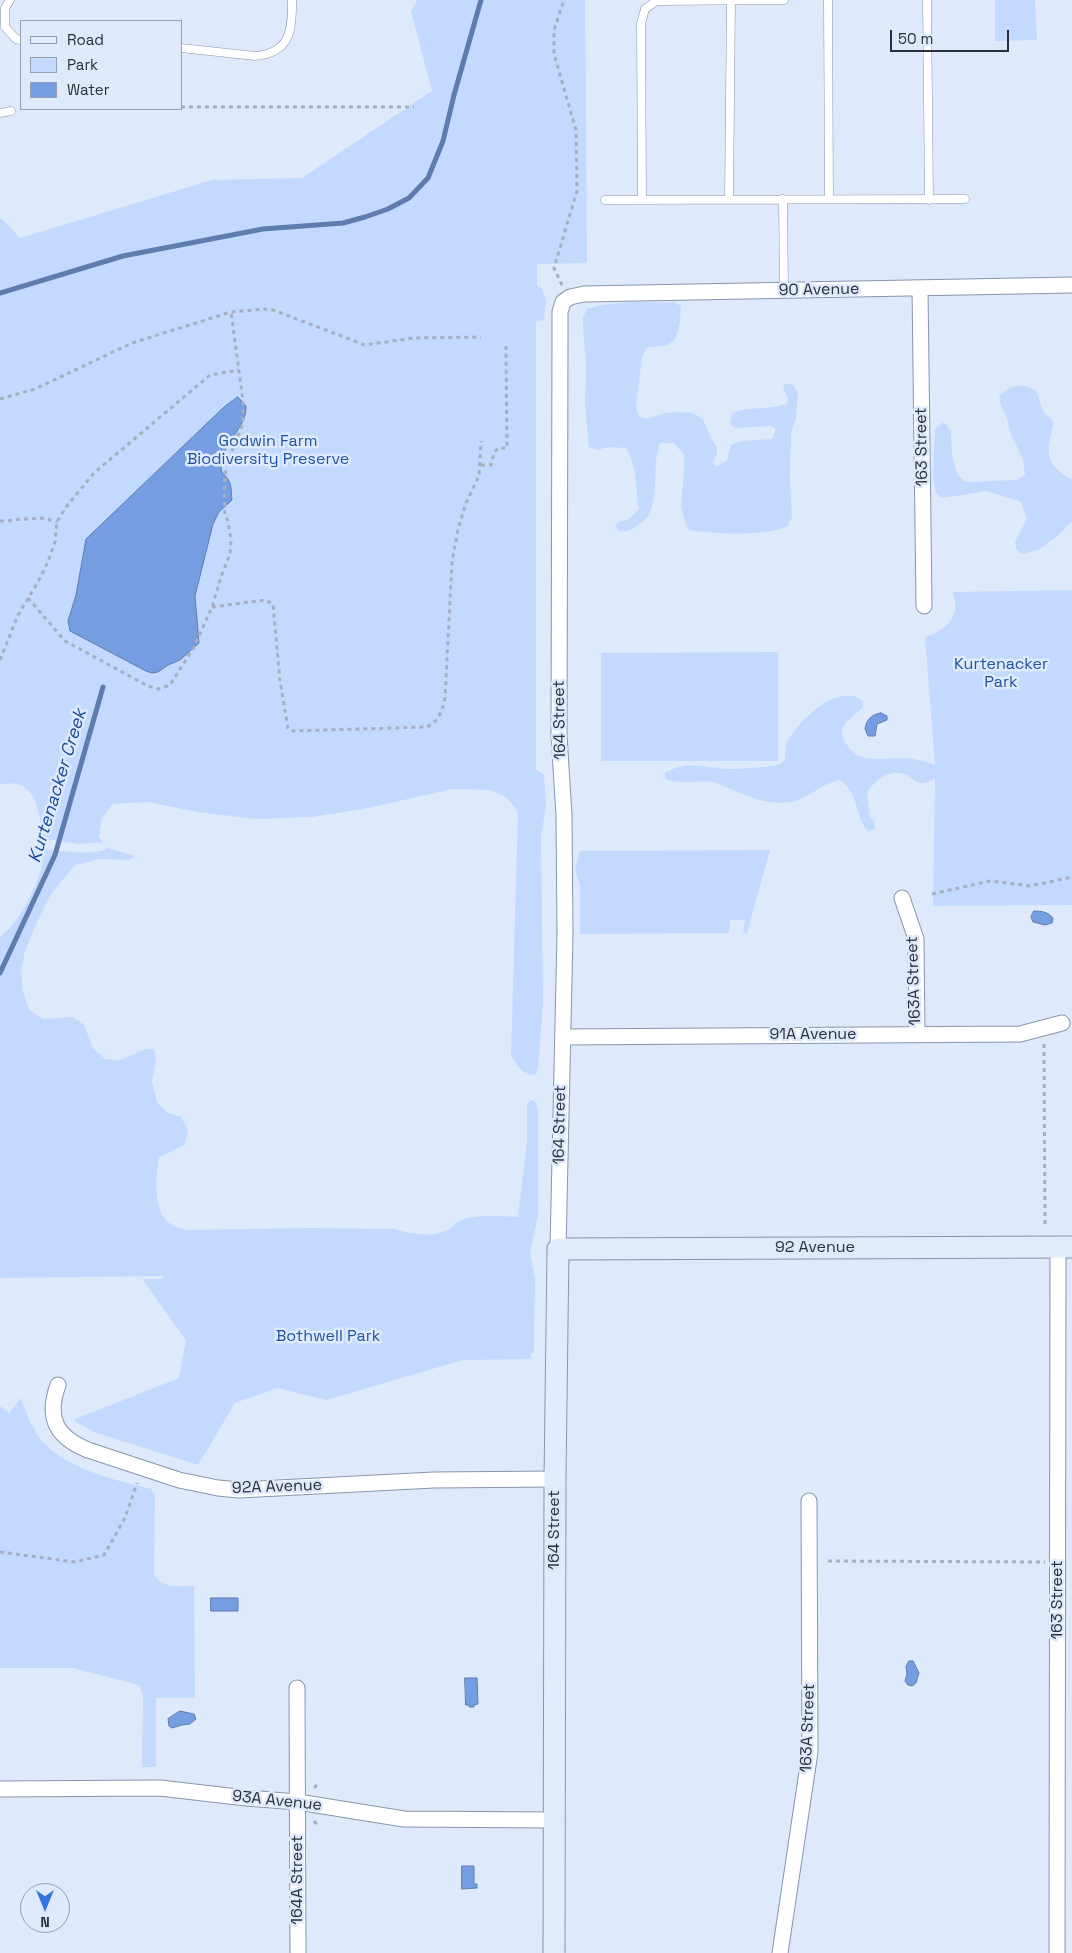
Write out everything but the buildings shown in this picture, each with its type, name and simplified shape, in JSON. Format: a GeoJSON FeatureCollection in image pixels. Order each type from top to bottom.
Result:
{"type":"FeatureCollection","features":[{"type":"Feature","properties":{"kind":"street","name":"90 Avenue"},"geometry":{"type":"LineString","coordinates":[[565,294],[1072,285]]}},
{"type":"Feature","properties":{"kind":"street","name":"163 Street"},"geometry":{"type":"LineString","coordinates":[[920,288],[924,606]]}},
{"type":"Feature","properties":{"kind":"street","name":"164 Street"},"geometry":{"type":"LineString","coordinates":[[554,1953],[555,1479],[563,1037],[564,835],[559,736],[560,336],[561,306],[565,294]]}},
{"type":"Feature","properties":{"kind":"street","name":"163A Street"},"geometry":{"type":"LineString","coordinates":[[902,898],[916,939],[917,1035]]}},
{"type":"Feature","properties":{"kind":"street","name":"91A Avenue"},"geometry":{"type":"LineString","coordinates":[[563,1037],[1020,1034],[1062,1023]]}},
{"type":"Feature","properties":{"kind":"street","name":"163 Street"},"geometry":{"type":"LineString","coordinates":[[1057,1953],[1065,1247]]}},
{"type":"Feature","properties":{"kind":"street","name":"92 Avenue"},"geometry":{"type":"LineString","coordinates":[[558,1249],[1065,1247]]}},
{"type":"Feature","properties":{"kind":"street","name":"92A Avenue"},"geometry":{"type":"LineString","coordinates":[[58,1385],[52,1401],[52,1409],[61,1432],[71,1442],[88,1450],[198,1485],[239,1490],[459,1479],[555,1479]]}},
{"type":"Feature","properties":{"kind":"street","name":"163A Street"},"geometry":{"type":"LineString","coordinates":[[780,1953],[810,1752],[809,1501]]}},
{"type":"Feature","properties":{"kind":"street","name":"164A Street"},"geometry":{"type":"LineString","coordinates":[[297,1688],[298,1953]]}},
{"type":"Feature","properties":{"kind":"street","name":"93A Avenue"},"geometry":{"type":"LineString","coordinates":[[0,1789],[160,1788],[298,1802],[404,1819],[554,1820]]}},
{"type":"Feature","properties":{"kind":"lane"},"geometry":{"type":"LineString","coordinates":[[10,0],[2,14],[3,29],[20,40]]}},
{"type":"Feature","properties":{"kind":"lane"},"geometry":{"type":"LineString","coordinates":[[182,48],[255,56],[266,55],[282,45],[287,38],[292,27],[292,0]]}},
{"type":"Feature","properties":{"kind":"lane"},"geometry":{"type":"LineString","coordinates":[[642,200],[641,24],[645,9],[656,1],[784,0]]}},
{"type":"Feature","properties":{"kind":"lane"},"geometry":{"type":"LineString","coordinates":[[828,0],[829,199]]}},
{"type":"Feature","properties":{"kind":"lane"},"geometry":{"type":"LineString","coordinates":[[927,0],[929,200]]}},
{"type":"Feature","properties":{"kind":"lane"},"geometry":{"type":"LineString","coordinates":[[729,199],[731,1]]}},
{"type":"Feature","properties":{"kind":"lane"},"geometry":{"type":"LineString","coordinates":[[0,113],[11,111]]}},
{"type":"Feature","properties":{"kind":"lane"},"geometry":{"type":"LineString","coordinates":[[783,199],[784,290]]}},
{"type":"Feature","properties":{"kind":"lane"},"geometry":{"type":"LineString","coordinates":[[605,200],[965,199]]}},
{"type":"Feature","properties":{"kind":"path"},"geometry":{"type":"LineString","coordinates":[[564,0],[554,30],[554,54],[575,123],[577,142],[576,196],[554,268],[565,294]]}},
{"type":"Feature","properties":{"kind":"path"},"geometry":{"type":"LineString","coordinates":[[182,107],[414,107]]}},
{"type":"Feature","properties":{"kind":"path"},"geometry":{"type":"LineString","coordinates":[[0,399],[35,389],[132,343],[231,312],[273,310],[365,345],[414,338],[481,337]]}},
{"type":"Feature","properties":{"kind":"path"},"geometry":{"type":"LineString","coordinates":[[28,598],[66,641],[158,689],[170,685],[194,647],[212,607],[231,549],[230,530],[225,510],[226,466],[244,423],[231,312]]}},
{"type":"Feature","properties":{"kind":"path"},"geometry":{"type":"LineString","coordinates":[[481,465],[491,465],[494,453],[498,448],[507,448],[506,346]]}},
{"type":"Feature","properties":{"kind":"path"},"geometry":{"type":"LineString","coordinates":[[0,660],[18,615],[47,564],[55,542],[57,522],[66,507],[94,473],[210,375],[239,370]]}},
{"type":"Feature","properties":{"kind":"path"},"geometry":{"type":"LineString","coordinates":[[212,607],[266,600],[273,604],[280,681],[288,728],[291,731],[427,727],[433,724],[440,716],[445,698],[452,562],[455,541],[466,503],[479,476],[481,440]]}},
{"type":"Feature","properties":{"kind":"path"},"geometry":{"type":"LineString","coordinates":[[0,521],[42,518],[57,522]]}},
{"type":"Feature","properties":{"kind":"path"},"geometry":{"type":"LineString","coordinates":[[932,894],[990,881],[1030,886],[1072,877]]}},
{"type":"Feature","properties":{"kind":"path"},"geometry":{"type":"LineString","coordinates":[[1044,1044],[1045,1226]]}},
{"type":"Feature","properties":{"kind":"path"},"geometry":{"type":"LineString","coordinates":[[0,1552],[75,1562],[104,1555],[124,1518],[137,1483]]}},
{"type":"Feature","properties":{"kind":"path"},"geometry":{"type":"LineString","coordinates":[[828,1561],[1048,1562]]}},
{"type":"Feature","properties":{"kind":"path"},"geometry":{"type":"LineString","coordinates":[[314,1788],[318,1784]]}},
{"type":"Feature","properties":{"kind":"path"},"geometry":{"type":"LineString","coordinates":[[314,1822],[318,1826]]}},
{"type":"Feature","properties":{"kind":"green space","name":"Godwin Farm Biodiversity Preserve"},"geometry":{"type":"Polygon","coordinates":[[[417,0],[585,0],[587,263],[537,264],[537,286],[541,288],[546,300],[544,320],[536,321],[536,769],[544,775],[546,806],[541,837],[543,1003],[538,1069],[535,1075],[520,1069],[511,1055],[518,811],[506,797],[490,790],[453,789],[363,809],[312,817],[256,819],[198,812],[148,802],[113,804],[102,818],[99,837],[103,842],[79,844],[52,840],[41,842],[38,807],[30,792],[16,784],[0,784],[0,219],[20,238],[212,180],[302,178],[432,91],[411,11],[417,0]]]}},
{"type":"Feature","properties":{"kind":"green space"},"geometry":{"type":"Polygon","coordinates":[[[995,0],[1035,0],[1037,40],[995,41],[995,0]]]}},
{"type":"Feature","properties":{"kind":"green space"},"geometry":{"type":"Polygon","coordinates":[[[674,302],[681,306],[680,323],[675,339],[666,345],[646,348],[642,358],[636,408],[639,416],[648,419],[664,413],[679,412],[693,413],[703,419],[717,447],[717,454],[712,463],[717,467],[727,460],[731,445],[741,441],[772,439],[775,434],[775,428],[771,426],[735,428],[730,424],[732,413],[746,409],[787,404],[788,398],[783,389],[785,384],[792,384],[798,392],[796,418],[791,433],[790,479],[792,517],[788,526],[766,532],[753,533],[712,533],[689,530],[681,507],[684,455],[674,443],[660,443],[656,460],[653,504],[649,514],[631,530],[619,531],[616,527],[617,523],[629,519],[639,509],[633,463],[626,448],[608,447],[597,450],[589,447],[585,405],[586,364],[583,317],[587,309],[608,304],[674,302]]]}},
{"type":"Feature","properties":{"kind":"green space"},"geometry":{"type":"Polygon","coordinates":[[[1022,385],[1036,390],[1043,411],[1054,422],[1049,456],[1056,468],[1072,480],[1072,521],[1058,536],[1038,550],[1022,554],[1016,549],[1015,542],[1027,519],[1021,502],[987,491],[942,498],[936,493],[933,476],[935,429],[944,422],[951,431],[952,455],[957,474],[966,482],[1017,480],[1025,475],[1023,459],[1010,433],[1007,417],[1001,406],[999,395],[1012,387],[1022,385]]]}},
{"type":"Feature","properties":{"kind":"green space","name":"Kurtenacker Park"},"geometry":{"type":"Polygon","coordinates":[[[1072,590],[1072,905],[933,906],[935,778],[926,783],[920,783],[904,774],[891,773],[880,778],[867,793],[870,817],[874,822],[875,828],[869,832],[861,820],[851,793],[840,780],[827,784],[797,801],[783,803],[753,798],[714,782],[676,782],[665,778],[665,773],[681,766],[689,765],[729,769],[779,765],[785,760],[786,745],[798,726],[818,708],[841,696],[852,696],[862,700],[863,707],[848,720],[842,730],[844,740],[852,751],[865,758],[905,758],[935,765],[925,637],[940,631],[954,615],[955,600],[952,592],[1072,590]]]}},
{"type":"Feature","properties":{"kind":"green space"},"geometry":{"type":"Polygon","coordinates":[[[778,652],[778,761],[601,761],[601,653],[778,652]]]}},
{"type":"Feature","properties":{"kind":"green space","name":"Bothwell Park"},"geometry":{"type":"Polygon","coordinates":[[[108,848],[135,856],[128,860],[100,859],[75,865],[51,894],[34,929],[25,951],[21,973],[23,991],[29,1010],[43,1019],[73,1017],[84,1025],[93,1048],[105,1059],[119,1060],[146,1049],[154,1049],[156,1059],[152,1081],[157,1102],[166,1112],[181,1117],[188,1130],[185,1144],[159,1158],[157,1192],[163,1217],[172,1225],[186,1230],[395,1229],[408,1233],[435,1234],[450,1229],[461,1220],[471,1217],[518,1217],[527,1141],[527,1105],[531,1100],[536,1102],[538,1111],[538,1215],[530,1254],[535,1278],[534,1352],[531,1353],[531,1359],[463,1360],[326,1400],[277,1388],[235,1403],[198,1465],[94,1432],[73,1420],[179,1378],[186,1340],[142,1279],[163,1279],[163,1276],[0,1278],[0,937],[13,924],[30,896],[42,867],[42,849],[85,853],[102,851],[108,848]]]}},
{"type":"Feature","properties":{"kind":"green space"},"geometry":{"type":"Polygon","coordinates":[[[770,850],[747,933],[743,933],[745,920],[730,920],[729,933],[580,934],[580,885],[575,869],[580,851],[770,850]]]}},
{"type":"Feature","properties":{"kind":"green space"},"geometry":{"type":"Polygon","coordinates":[[[21,1398],[36,1432],[53,1451],[79,1467],[94,1473],[152,1489],[152,1492],[155,1493],[154,1574],[157,1579],[166,1584],[194,1586],[195,1698],[156,1698],[156,1767],[142,1767],[143,1695],[139,1685],[73,1668],[0,1668],[0,1406],[9,1413],[21,1398]]]}},
{"type":"Feature","properties":{"kind":"water"},"geometry":{"type":"Polygon","coordinates":[[[238,397],[246,406],[245,414],[243,422],[225,451],[221,467],[230,483],[232,500],[219,512],[213,524],[195,596],[199,643],[180,660],[158,672],[152,673],[70,631],[68,621],[76,595],[86,539],[224,407],[238,397]]]}},
{"type":"Feature","properties":{"kind":"water"},"geometry":{"type":"Polygon","coordinates":[[[881,713],[887,716],[887,720],[877,724],[875,736],[868,736],[865,729],[868,720],[872,716],[881,713]]]}},
{"type":"Feature","properties":{"kind":"water"},"geometry":{"type":"Polygon","coordinates":[[[1034,911],[1049,914],[1053,918],[1052,923],[1045,925],[1033,922],[1031,917],[1034,911]]]}},
{"type":"Feature","properties":{"kind":"water"},"geometry":{"type":"Polygon","coordinates":[[[211,1598],[238,1598],[238,1611],[211,1611],[211,1598]]]}},
{"type":"Feature","properties":{"kind":"water"},"geometry":{"type":"Polygon","coordinates":[[[909,1661],[913,1661],[919,1673],[916,1683],[912,1686],[908,1685],[905,1681],[906,1667],[909,1661]]]}},
{"type":"Feature","properties":{"kind":"water"},"geometry":{"type":"Polygon","coordinates":[[[465,1678],[477,1678],[478,1704],[474,1705],[474,1707],[466,1705],[465,1678]]]}},
{"type":"Feature","properties":{"kind":"water"},"geometry":{"type":"Polygon","coordinates":[[[180,1711],[194,1714],[196,1719],[190,1724],[172,1728],[169,1726],[168,1719],[180,1711]]]}},
{"type":"Feature","properties":{"kind":"water"},"geometry":{"type":"Polygon","coordinates":[[[462,1866],[474,1866],[474,1884],[477,1884],[477,1888],[462,1889],[462,1866]]]}},
{"type":"Feature","properties":{"kind":"waterway"},"geometry":{"type":"LineString","coordinates":[[0,293],[123,256],[263,229],[343,223],[388,209],[409,198],[428,178],[443,141],[481,0]]}},
{"type":"Feature","properties":{"kind":"waterway","name":"Kurtenacker Creek"},"geometry":{"type":"LineString","coordinates":[[0,973],[55,855],[103,687]]}}]}
